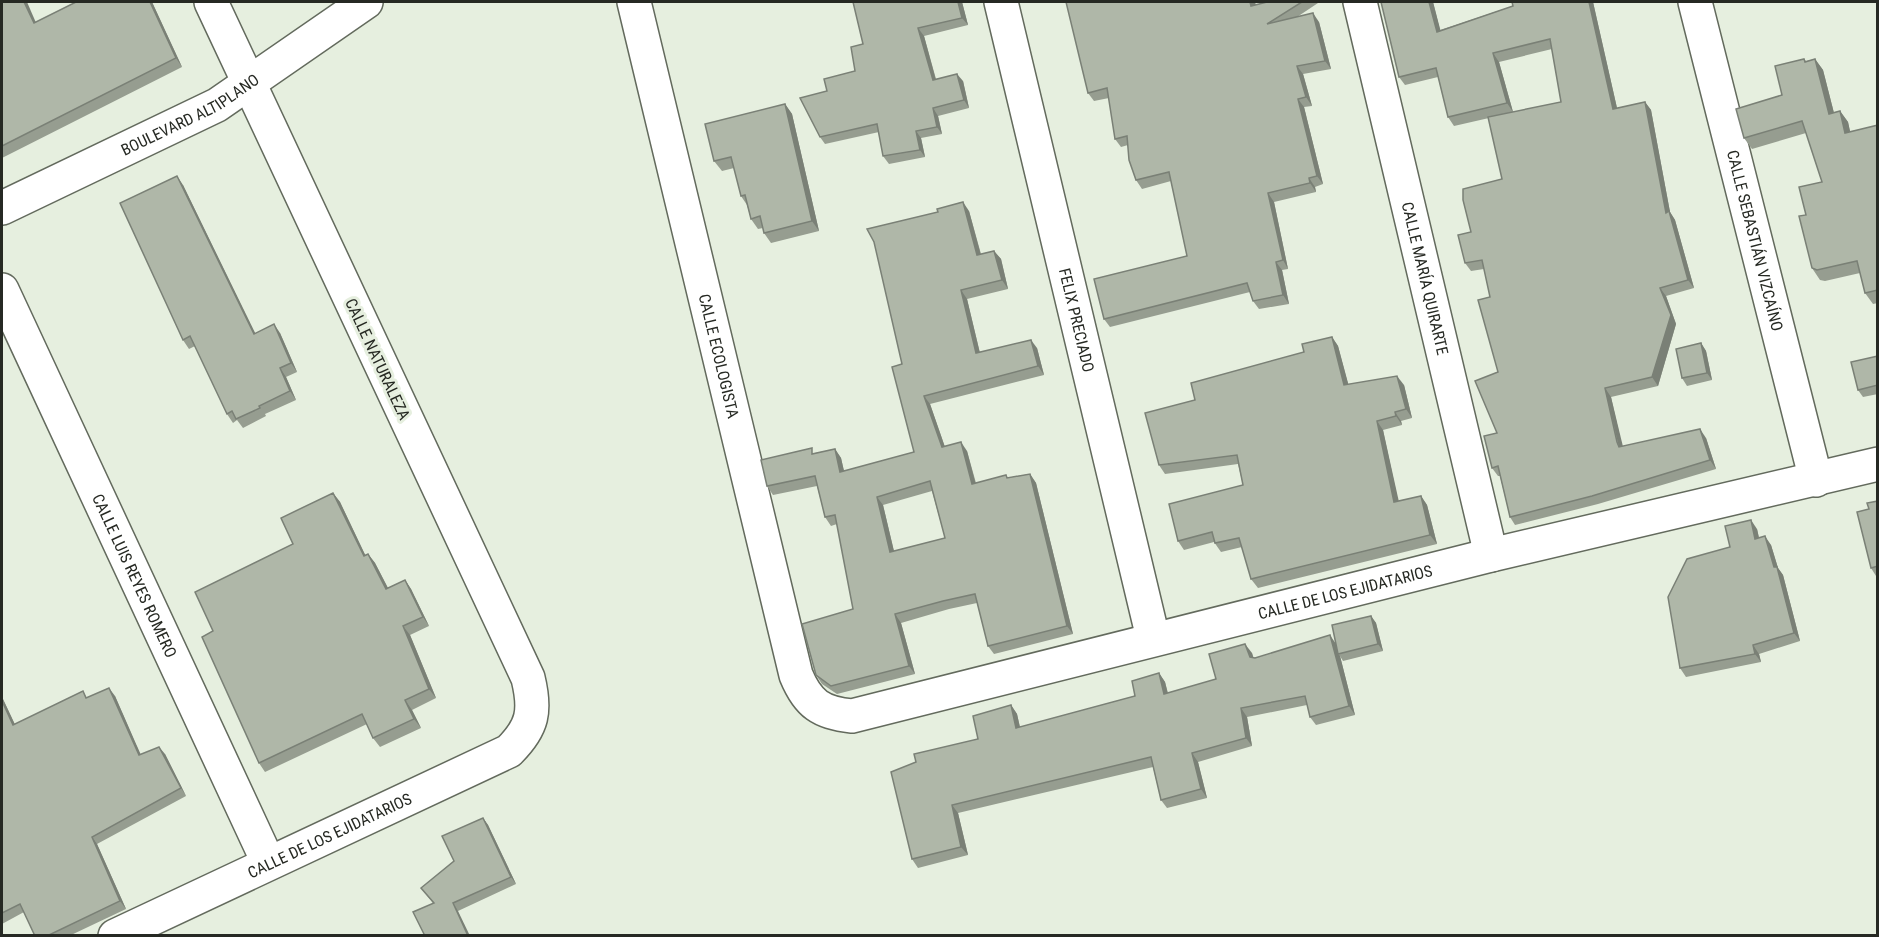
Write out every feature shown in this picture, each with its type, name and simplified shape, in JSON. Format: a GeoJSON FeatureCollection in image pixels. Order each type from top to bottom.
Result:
{"type":"FeatureCollection","features":[{"type":"Feature","properties":{"kind":"street","name":"CALLE NATURALEZA"},"geometry":{"type":"LineString","coordinates":[[211,2],[528,678],[532,697],[531,720]]}},
{"type":"Feature","properties":{"kind":"street","name":"BOULEVARD ALTIPLANO"},"geometry":{"type":"LineString","coordinates":[[2,208],[217,105],[250,85],[366,2]]}},
{"type":"Feature","properties":{"kind":"street","name":"CALLE ECOLOGISTA"},"geometry":{"type":"LineString","coordinates":[[634,2],[796,675],[803,692],[815,705]]}},
{"type":"Feature","properties":{"kind":"street","name":"FELIX PRECIADO"},"geometry":{"type":"LineString","coordinates":[[1001,2],[1153,638]]}},
{"type":"Feature","properties":{"kind":"street","name":"CALLE MARÍA QUIRARTE"},"geometry":{"type":"LineString","coordinates":[[1360,2],[1491,555]]}},
{"type":"Feature","properties":{"kind":"street","name":"CALLE SEBASTIÁN VIZCAÍNO"},"geometry":{"type":"LineString","coordinates":[[1695,2],[1816,480]]}},
{"type":"Feature","properties":{"kind":"street","name":"CALLE LUIS REYES ROMERO"},"geometry":{"type":"LineString","coordinates":[[2,290],[268,862]]}},
{"type":"Feature","properties":{"kind":"street","name":"CALLE DE LOS EJIDATARIOS"},"geometry":{"type":"LineString","coordinates":[[815,705],[831,714],[852,716],[1153,638],[1491,555],[1878,464]]}},
{"type":"Feature","properties":{"kind":"street","name":"CALLE DE LOS EJIDATARIOS"},"geometry":{"type":"LineString","coordinates":[[115,936],[268,862],[509,751],[524,737],[531,720]]}},
{"type":"Feature","properties":{"kind":"building"},"geometry":{"type":"Polygon","coordinates":[[[2,2],[24,2],[34,23],[76,2],[150,2],[176,58],[2,146],[2,2]]]}},
{"type":"Feature","properties":{"kind":"building"},"geometry":{"type":"Polygon","coordinates":[[[853,2],[958,2],[962,18],[918,28],[933,80],[957,74],[964,100],[933,108],[937,127],[916,131],[920,150],[883,156],[877,124],[820,137],[800,98],[827,91],[824,79],[855,71],[851,47],[863,44],[853,2]]]}},
{"type":"Feature","properties":{"kind":"building"},"geometry":{"type":"Polygon","coordinates":[[[1066,2],[1250,2],[1251,6],[1267,2],[1302,2],[1267,24],[1313,13],[1325,61],[1297,66],[1306,97],[1298,99],[1317,176],[1309,178],[1310,183],[1268,193],[1283,260],[1276,262],[1283,295],[1253,301],[1247,283],[1104,319],[1094,279],[1187,256],[1169,172],[1136,180],[1129,160],[1127,136],[1115,139],[1107,88],[1088,93],[1066,2]]]}},
{"type":"Feature","properties":{"kind":"building"},"geometry":{"type":"Polygon","coordinates":[[[1381,2],[1429,2],[1437,32],[1513,6],[1512,2],[1589,2],[1613,109],[1645,102],[1666,213],[1669,211],[1688,280],[1660,288],[1671,315],[1652,377],[1605,388],[1617,442],[1619,447],[1700,429],[1710,460],[1592,496],[1510,517],[1498,466],[1492,468],[1484,436],[1497,433],[1475,381],[1498,372],[1478,300],[1490,297],[1482,260],[1465,263],[1458,235],[1471,232],[1463,200],[1463,189],[1502,179],[1488,117],[1561,102],[1550,39],[1493,53],[1507,103],[1448,117],[1436,68],[1399,77],[1381,2]]]}},
{"type":"Feature","properties":{"kind":"building"},"geometry":{"type":"Polygon","coordinates":[[[1804,59],[1805,62],[1815,59],[1829,114],[1840,111],[1845,133],[1878,125],[1878,290],[1865,293],[1857,261],[1817,270],[1812,268],[1799,216],[1806,215],[1799,187],[1822,182],[1802,121],[1744,138],[1736,109],[1782,95],[1775,66],[1804,59]]]}},
{"type":"Feature","properties":{"kind":"building"},"geometry":{"type":"Polygon","coordinates":[[[785,104],[812,221],[764,233],[760,216],[751,219],[745,195],[741,196],[731,157],[714,161],[705,124],[785,104]]]}},
{"type":"Feature","properties":{"kind":"building"},"geometry":{"type":"Polygon","coordinates":[[[177,176],[254,334],[274,324],[291,363],[280,368],[290,391],[236,419],[232,411],[227,414],[190,336],[183,340],[120,203],[177,176]]]}},
{"type":"Feature","properties":{"kind":"building"},"geometry":{"type":"Polygon","coordinates":[[[963,202],[977,255],[994,251],[1002,280],[961,290],[976,353],[1031,340],[1038,366],[924,396],[942,447],[961,442],[972,484],[1006,475],[1007,478],[1030,474],[1067,626],[988,646],[975,594],[943,601],[895,614],[909,666],[831,686],[816,675],[802,624],[853,609],[835,515],[825,517],[815,476],[767,486],[761,460],[812,448],[812,454],[835,449],[840,472],[914,452],[892,367],[902,364],[874,242],[867,229],[938,212],[937,209],[963,202]],[[930,481],[877,497],[890,552],[945,538],[930,481]]]}},
{"type":"Feature","properties":{"kind":"building"},"geometry":{"type":"Polygon","coordinates":[[[1332,337],[1344,385],[1397,376],[1406,409],[1395,412],[1396,416],[1377,421],[1394,502],[1421,496],[1430,535],[1251,579],[1239,538],[1215,543],[1212,532],[1178,541],[1169,504],[1243,485],[1237,455],[1159,465],[1145,413],[1195,400],[1191,383],[1304,352],[1302,344],[1332,337]]]}},
{"type":"Feature","properties":{"kind":"building"},"geometry":{"type":"Polygon","coordinates":[[[1701,343],[1707,373],[1682,378],[1676,349],[1701,343]]]}},
{"type":"Feature","properties":{"kind":"building"},"geometry":{"type":"Polygon","coordinates":[[[1878,356],[1878,385],[1858,390],[1851,362],[1878,356]]]}},
{"type":"Feature","properties":{"kind":"building"},"geometry":{"type":"Polygon","coordinates":[[[333,493],[364,556],[368,554],[386,589],[405,580],[423,617],[403,626],[429,689],[405,700],[414,719],[373,738],[362,714],[259,763],[202,637],[213,631],[195,592],[293,544],[281,518],[333,493]]]}},
{"type":"Feature","properties":{"kind":"building"},"geometry":{"type":"Polygon","coordinates":[[[1878,501],[1878,566],[1871,568],[1857,512],[1869,509],[1867,503],[1878,501]]]}},
{"type":"Feature","properties":{"kind":"building"},"geometry":{"type":"Polygon","coordinates":[[[1751,520],[1755,539],[1765,536],[1774,567],[1777,567],[1794,633],[1753,645],[1755,654],[1680,668],[1668,597],[1687,559],[1730,547],[1725,526],[1751,520]]]}},
{"type":"Feature","properties":{"kind":"building"},"geometry":{"type":"Polygon","coordinates":[[[1371,616],[1378,644],[1338,654],[1332,625],[1371,616]]]}},
{"type":"Feature","properties":{"kind":"building"},"geometry":{"type":"Polygon","coordinates":[[[1330,635],[1349,706],[1310,717],[1305,696],[1241,708],[1246,738],[1192,753],[1201,789],[1161,800],[1151,757],[952,805],[961,847],[912,859],[891,772],[916,762],[914,754],[978,739],[973,716],[1011,705],[1016,728],[1135,696],[1132,681],[1159,673],[1164,694],[1216,679],[1209,654],[1245,644],[1250,657],[1255,658],[1330,635]]]}},
{"type":"Feature","properties":{"kind":"building"},"geometry":{"type":"Polygon","coordinates":[[[109,688],[139,755],[159,747],[181,788],[92,837],[120,901],[47,936],[35,936],[20,904],[2,913],[2,701],[13,725],[83,691],[86,698],[109,688]]]}},
{"type":"Feature","properties":{"kind":"building"},"geometry":{"type":"Polygon","coordinates":[[[483,818],[511,877],[453,903],[468,936],[425,936],[413,912],[434,903],[421,888],[454,861],[442,836],[483,818]]]}}]}
